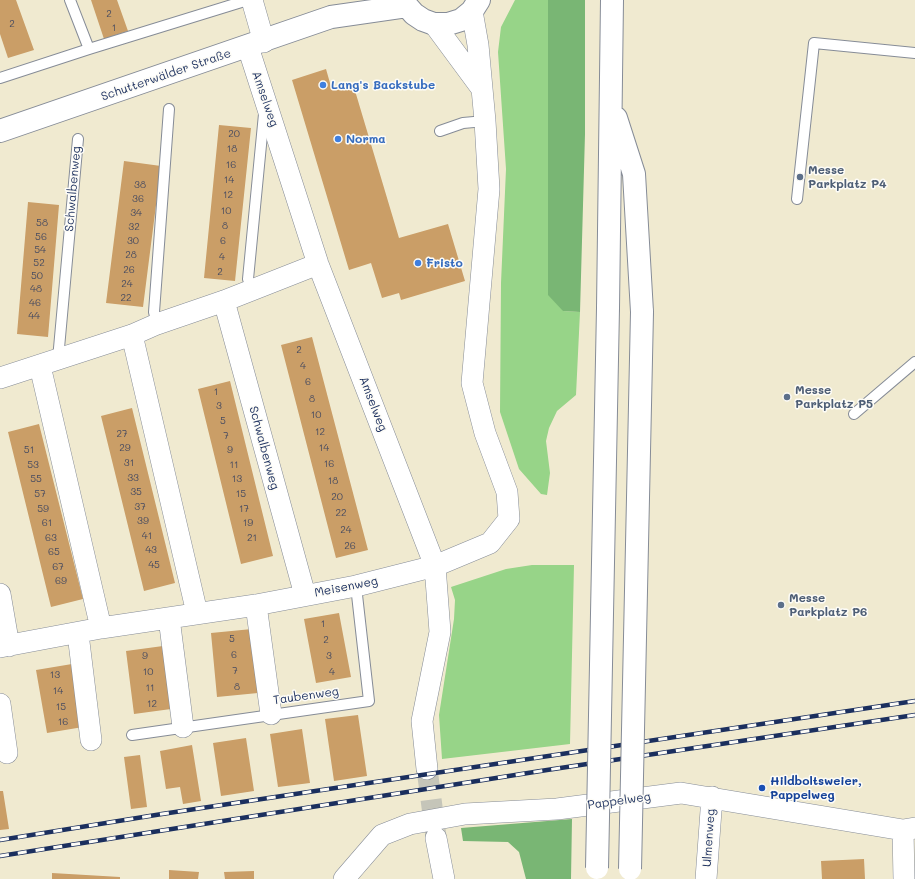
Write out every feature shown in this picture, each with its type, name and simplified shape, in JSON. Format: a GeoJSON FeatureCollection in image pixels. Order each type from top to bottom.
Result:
{"type":"FeatureCollection","features":[{"type":"Feature","properties":{"kind":"main road","name":"Schutterwälder Straße"},"geometry":{"type":"LineString","coordinates":[[331,18],[355,0]]}},
{"type":"Feature","properties":{"kind":"main road"},"geometry":{"type":"LineString","coordinates":[[597,874],[608,308],[612,0]]}},
{"type":"Feature","properties":{"kind":"main road","name":"Schutterwälder Straße"},"geometry":{"type":"LineString","coordinates":[[0,131],[331,18],[406,3]]}},
{"type":"Feature","properties":{"kind":"main road"},"geometry":{"type":"LineString","coordinates":[[406,3],[423,20],[434,24],[448,24],[461,20],[476,6]]}},
{"type":"Feature","properties":{"kind":"main road"},"geometry":{"type":"LineString","coordinates":[[610,99],[634,174],[642,312],[630,874]]}},
{"type":"Feature","properties":{"kind":"street","name":"Amselweg"},"geometry":{"type":"LineString","coordinates":[[252,0],[256,44],[265,97],[318,264],[435,566],[440,632],[422,721],[427,768]]}},
{"type":"Feature","properties":{"kind":"street","name":"Meisenweg"},"geometry":{"type":"LineString","coordinates":[[4,646],[78,634],[102,628],[256,605],[356,586],[435,566],[490,543],[509,519],[507,492],[485,433],[472,383],[482,287],[488,189],[485,122],[476,6]]}},
{"type":"Feature","properties":{"kind":"street"},"geometry":{"type":"LineString","coordinates":[[434,24],[482,90]]}},
{"type":"Feature","properties":{"kind":"street"},"geometry":{"type":"LineString","coordinates":[[0,378],[132,335],[157,324],[224,301],[318,264]]}},
{"type":"Feature","properties":{"kind":"street","name":"Schwalbenweg"},"geometry":{"type":"LineString","coordinates":[[224,301],[305,595]]}},
{"type":"Feature","properties":{"kind":"street"},"geometry":{"type":"LineString","coordinates":[[132,335],[197,613]]}},
{"type":"Feature","properties":{"kind":"street","name":"Schwalbenweg"},"geometry":{"type":"LineString","coordinates":[[49,363],[102,628]]}},
{"type":"Feature","properties":{"kind":"street"},"geometry":{"type":"LineString","coordinates":[[0,594],[4,646]]}},
{"type":"Feature","properties":{"kind":"street"},"geometry":{"type":"LineString","coordinates":[[256,605],[271,714]]}},
{"type":"Feature","properties":{"kind":"street"},"geometry":{"type":"LineString","coordinates":[[168,618],[184,728]]}},
{"type":"Feature","properties":{"kind":"street"},"geometry":{"type":"LineString","coordinates":[[78,634],[91,740]]}},
{"type":"Feature","properties":{"kind":"street"},"geometry":{"type":"LineString","coordinates":[[0,704],[6,753]]}},
{"type":"Feature","properties":{"kind":"street","name":"Pappelweg"},"geometry":{"type":"LineString","coordinates":[[344,879],[382,835],[410,824],[465,814],[557,809],[681,793],[909,829]]}},
{"type":"Feature","properties":{"kind":"street","name":"Ulmenweg"},"geometry":{"type":"LineString","coordinates":[[706,879],[712,797]]}},
{"type":"Feature","properties":{"kind":"street"},"geometry":{"type":"LineString","coordinates":[[904,879],[909,829]]}},
{"type":"Feature","properties":{"kind":"street"},"geometry":{"type":"LineString","coordinates":[[436,838],[444,879]]}},
{"type":"Feature","properties":{"kind":"lane"},"geometry":{"type":"LineString","coordinates":[[70,0],[89,49]]}},
{"type":"Feature","properties":{"kind":"lane"},"geometry":{"type":"LineString","coordinates":[[0,78],[248,0]]}},
{"type":"Feature","properties":{"kind":"lane"},"geometry":{"type":"LineString","coordinates":[[797,199],[814,43],[915,53]]}},
{"type":"Feature","properties":{"kind":"lane"},"geometry":{"type":"LineString","coordinates":[[252,290],[248,279],[265,97]]}},
{"type":"Feature","properties":{"kind":"lane"},"geometry":{"type":"LineString","coordinates":[[157,324],[154,312],[169,109]]}},
{"type":"Feature","properties":{"kind":"lane"},"geometry":{"type":"LineString","coordinates":[[440,131],[462,123],[485,122]]}},
{"type":"Feature","properties":{"kind":"lane","name":"Schwalbenweg"},"geometry":{"type":"LineString","coordinates":[[49,363],[78,139]]}},
{"type":"Feature","properties":{"kind":"lane"},"geometry":{"type":"LineString","coordinates":[[854,414],[915,362]]}},
{"type":"Feature","properties":{"kind":"lane","name":"Taubenweg"},"geometry":{"type":"LineString","coordinates":[[132,735],[369,701],[356,586]]}},
{"type":"Feature","properties":{"kind":"green space"},"geometry":{"type":"Polygon","coordinates":[[[515,0],[548,0],[549,122],[563,311],[580,312],[576,395],[557,411],[549,428],[546,441],[550,473],[547,495],[541,494],[519,469],[500,412],[501,283],[506,169],[498,52],[501,27],[515,0]]]}},
{"type":"Feature","properties":{"kind":"green space"},"geometry":{"type":"Polygon","coordinates":[[[548,0],[585,0],[585,134],[580,312],[563,311],[548,295],[548,0]]]}},
{"type":"Feature","properties":{"kind":"green space"},"geometry":{"type":"Polygon","coordinates":[[[532,565],[574,565],[570,744],[442,759],[439,715],[454,619],[455,600],[451,587],[506,569],[532,565]]]}},
{"type":"Feature","properties":{"kind":"green space"},"geometry":{"type":"Polygon","coordinates":[[[572,819],[571,879],[526,879],[519,852],[508,842],[463,841],[461,828],[572,819]]]}},
{"type":"Feature","properties":{"kind":"building"},"geometry":{"type":"Polygon","coordinates":[[[0,0],[16,0],[34,50],[8,58],[0,34],[0,0]]]}},
{"type":"Feature","properties":{"kind":"building"},"geometry":{"type":"Polygon","coordinates":[[[91,0],[117,0],[128,31],[104,39],[91,0]]]}},
{"type":"Feature","properties":{"kind":"building"},"geometry":{"type":"Polygon","coordinates":[[[326,69],[332,90],[353,84],[399,238],[448,224],[465,281],[401,300],[399,293],[382,298],[371,263],[349,270],[292,80],[326,69]]]}},
{"type":"Feature","properties":{"kind":"building"},"geometry":{"type":"Polygon","coordinates":[[[219,125],[251,128],[235,281],[204,278],[219,125]]]}},
{"type":"Feature","properties":{"kind":"building"},"geometry":{"type":"Polygon","coordinates":[[[124,161],[161,166],[143,307],[106,303],[124,161]]]}},
{"type":"Feature","properties":{"kind":"building"},"geometry":{"type":"Polygon","coordinates":[[[28,202],[59,205],[48,337],[17,334],[28,202]]]}},
{"type":"Feature","properties":{"kind":"building"},"geometry":{"type":"Polygon","coordinates":[[[312,337],[368,550],[336,558],[281,345],[312,337]]]}},
{"type":"Feature","properties":{"kind":"building"},"geometry":{"type":"Polygon","coordinates":[[[230,381],[273,556],[241,564],[198,389],[230,381]]]}},
{"type":"Feature","properties":{"kind":"building"},"geometry":{"type":"Polygon","coordinates":[[[132,408],[175,583],[144,591],[101,416],[132,408]]]}},
{"type":"Feature","properties":{"kind":"building"},"geometry":{"type":"Polygon","coordinates":[[[39,424],[83,599],[51,607],[8,432],[39,424]]]}},
{"type":"Feature","properties":{"kind":"building"},"geometry":{"type":"Polygon","coordinates":[[[339,613],[351,677],[316,683],[304,619],[339,613]]]}},
{"type":"Feature","properties":{"kind":"building"},"geometry":{"type":"Polygon","coordinates":[[[252,629],[258,693],[217,697],[211,633],[252,629]]]}},
{"type":"Feature","properties":{"kind":"building"},"geometry":{"type":"Polygon","coordinates":[[[163,646],[171,709],[134,714],[126,651],[163,646]]]}},
{"type":"Feature","properties":{"kind":"building"},"geometry":{"type":"Polygon","coordinates":[[[72,664],[83,727],[47,733],[36,670],[72,664]]]}},
{"type":"Feature","properties":{"kind":"building"},"geometry":{"type":"Polygon","coordinates":[[[358,715],[367,776],[334,781],[325,719],[358,715]]]}},
{"type":"Feature","properties":{"kind":"building"},"geometry":{"type":"Polygon","coordinates":[[[302,729],[310,783],[278,787],[270,734],[302,729]]]}},
{"type":"Feature","properties":{"kind":"building"},"geometry":{"type":"Polygon","coordinates":[[[246,738],[254,791],[221,796],[213,743],[246,738]]]}},
{"type":"Feature","properties":{"kind":"building"},"geometry":{"type":"Polygon","coordinates":[[[192,745],[201,801],[183,804],[180,787],[166,789],[160,751],[192,745]]]}},
{"type":"Feature","properties":{"kind":"building"},"geometry":{"type":"Polygon","coordinates":[[[140,755],[147,807],[131,809],[124,757],[140,755]]]}},
{"type":"Feature","properties":{"kind":"building"},"geometry":{"type":"Polygon","coordinates":[[[0,791],[3,791],[9,829],[0,830],[0,791]]]}},
{"type":"Feature","properties":{"kind":"building"},"geometry":{"type":"Polygon","coordinates":[[[864,859],[865,879],[822,879],[821,861],[864,859]]]}},
{"type":"Feature","properties":{"kind":"building"},"geometry":{"type":"Polygon","coordinates":[[[169,870],[199,872],[198,879],[169,879],[169,870]]]}},
{"type":"Feature","properties":{"kind":"building"},"geometry":{"type":"Polygon","coordinates":[[[254,871],[254,879],[225,879],[224,872],[254,871]]]}},
{"type":"Feature","properties":{"kind":"building"},"geometry":{"type":"Polygon","coordinates":[[[52,873],[120,877],[120,879],[52,879],[52,873]]]}},
{"type":"Feature","properties":{"kind":"tunnel"},"geometry":{"type":"LineString","coordinates":[[427,769],[436,837]]}},
{"type":"Feature","properties":{"kind":"railway"},"geometry":{"type":"LineString","coordinates":[[0,840],[162,814],[915,701]]}},
{"type":"Feature","properties":{"kind":"railway"},"geometry":{"type":"LineString","coordinates":[[0,856],[547,770],[915,715]]}},
{"type":"Feature","properties":{"kind":"place","name":"Lang's Backstube"},"geometry":{"type":"Point","coordinates":[323,85]}},
{"type":"Feature","properties":{"kind":"place","name":"Norma"},"geometry":{"type":"Point","coordinates":[338,139]}},
{"type":"Feature","properties":{"kind":"place","name":"Messe Parkplatz P4"},"geometry":{"type":"Point","coordinates":[800,177]}},
{"type":"Feature","properties":{"kind":"place","name":"Fristo"},"geometry":{"type":"Point","coordinates":[418,263]}},
{"type":"Feature","properties":{"kind":"place","name":"Messe Parkplatz P5"},"geometry":{"type":"Point","coordinates":[787,397]}},
{"type":"Feature","properties":{"kind":"place","name":"Messe Parkplatz P6"},"geometry":{"type":"Point","coordinates":[781,605]}},
{"type":"Feature","properties":{"kind":"place","name":"Hildboltsweier, Pappelweg"},"geometry":{"type":"Point","coordinates":[762,788]}}]}
